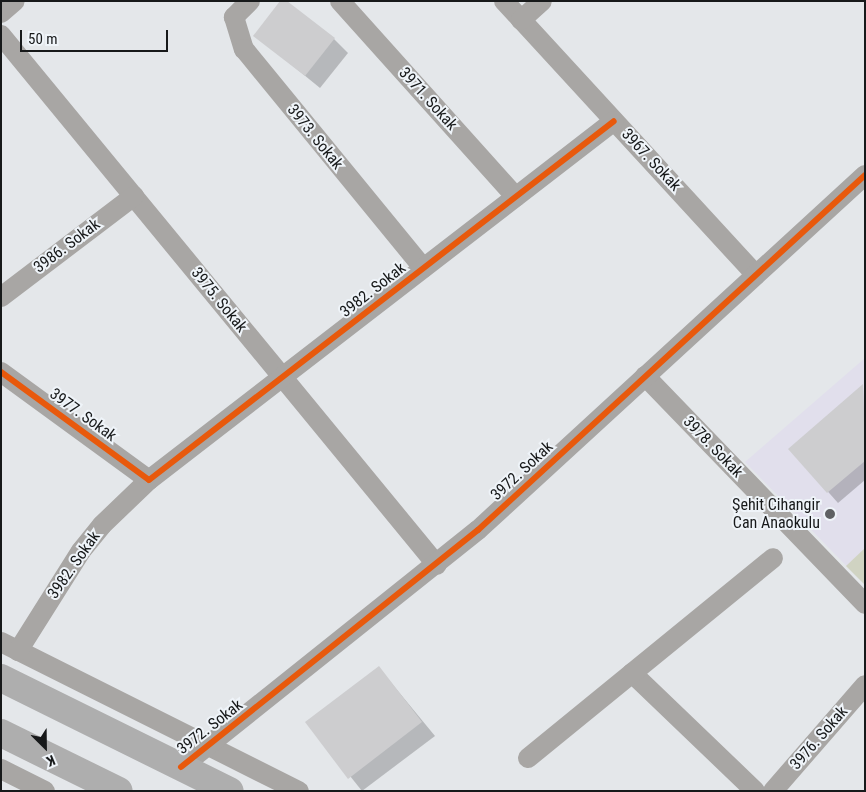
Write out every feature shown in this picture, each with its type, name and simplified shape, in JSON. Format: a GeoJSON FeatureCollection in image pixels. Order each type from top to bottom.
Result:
{"type":"FeatureCollection","features":[{"type":"Feature","properties":{"kind":"highway"},"geometry":{"type":"LineString","coordinates":[[1,678],[230,791]]}},
{"type":"Feature","properties":{"kind":"highway"},"geometry":{"type":"LineString","coordinates":[[1,733],[119,791]]}},
{"type":"Feature","properties":{"kind":"street"},"geometry":{"type":"LineString","coordinates":[[1,13],[15,1]]}},
{"type":"Feature","properties":{"kind":"street","name":"3973. Sokak"},"geometry":{"type":"LineString","coordinates":[[250,1],[234,18],[244,49],[423,268]]}},
{"type":"Feature","properties":{"kind":"street","name":"3971. Sokak"},"geometry":{"type":"LineString","coordinates":[[340,1],[516,197]]}},
{"type":"Feature","properties":{"kind":"street","name":"3967. Sokak"},"geometry":{"type":"LineString","coordinates":[[504,1],[756,275]]}},
{"type":"Feature","properties":{"kind":"street"},"geometry":{"type":"LineString","coordinates":[[521,20],[542,1]]}},
{"type":"Feature","properties":{"kind":"street","name":"3975. Sokak"},"geometry":{"type":"LineString","coordinates":[[1,35],[436,565]]}},
{"type":"Feature","properties":{"kind":"street","name":"3982. Sokak"},"geometry":{"type":"LineString","coordinates":[[9,646],[80,551],[102,525],[149,480],[614,121]]}},
{"type":"Feature","properties":{"kind":"street","name":"3972. Sokak"},"geometry":{"type":"LineString","coordinates":[[182,767],[436,565],[865,175]]}},
{"type":"Feature","properties":{"kind":"street","name":"3986. Sokak"},"geometry":{"type":"LineString","coordinates":[[1,297],[134,196]]}},
{"type":"Feature","properties":{"kind":"street","name":"3977. Sokak"},"geometry":{"type":"LineString","coordinates":[[1,372],[149,480]]}},
{"type":"Feature","properties":{"kind":"street","name":"3978. Sokak"},"geometry":{"type":"LineString","coordinates":[[645,376],[865,604]]}},
{"type":"Feature","properties":{"kind":"street"},"geometry":{"type":"LineString","coordinates":[[528,758],[772,558]]}},
{"type":"Feature","properties":{"kind":"street"},"geometry":{"type":"LineString","coordinates":[[9,646],[299,791]]}},
{"type":"Feature","properties":{"kind":"street"},"geometry":{"type":"LineString","coordinates":[[632,673],[755,791]]}},
{"type":"Feature","properties":{"kind":"street","name":"3976. Sokak"},"geometry":{"type":"LineString","coordinates":[[773,791],[865,686]]}},
{"type":"Feature","properties":{"kind":"street"},"geometry":{"type":"LineString","coordinates":[[1,769],[45,791]]}},
{"type":"Feature","properties":{"kind":"shaded area","name":"Şehit Cihangir Can Anaokulu"},"geometry":{"type":"Polygon","coordinates":[[[865,358],[865,585],[745,462],[865,358]]]}},
{"type":"Feature","properties":{"kind":"green space"},"geometry":{"type":"Polygon","coordinates":[[[865,548],[865,585],[846,566],[865,548]]]}},
{"type":"Feature","properties":{"kind":"building"},"geometry":{"type":"Polygon","coordinates":[[[280,1],[287,1],[335,38],[305,76],[253,36],[280,1]]]}},
{"type":"Feature","properties":{"kind":"building"},"geometry":{"type":"Polygon","coordinates":[[[863,384],[865,461],[827,493],[788,449],[863,384]]]}},
{"type":"Feature","properties":{"kind":"building"},"geometry":{"type":"Polygon","coordinates":[[[379,666],[422,722],[348,779],[305,722],[379,666]]]}},
{"type":"Feature","properties":{"kind":"cycle path"},"geometry":{"type":"LineString","coordinates":[[1,372],[149,480],[614,121]]}},
{"type":"Feature","properties":{"kind":"cycle path"},"geometry":{"type":"LineString","coordinates":[[181,767],[478,530],[865,175]]}},
{"type":"Feature","properties":{"kind":"place","name":"Şehit Cihangir Can Anaokulu"},"geometry":{"type":"Point","coordinates":[830,514]}}]}
